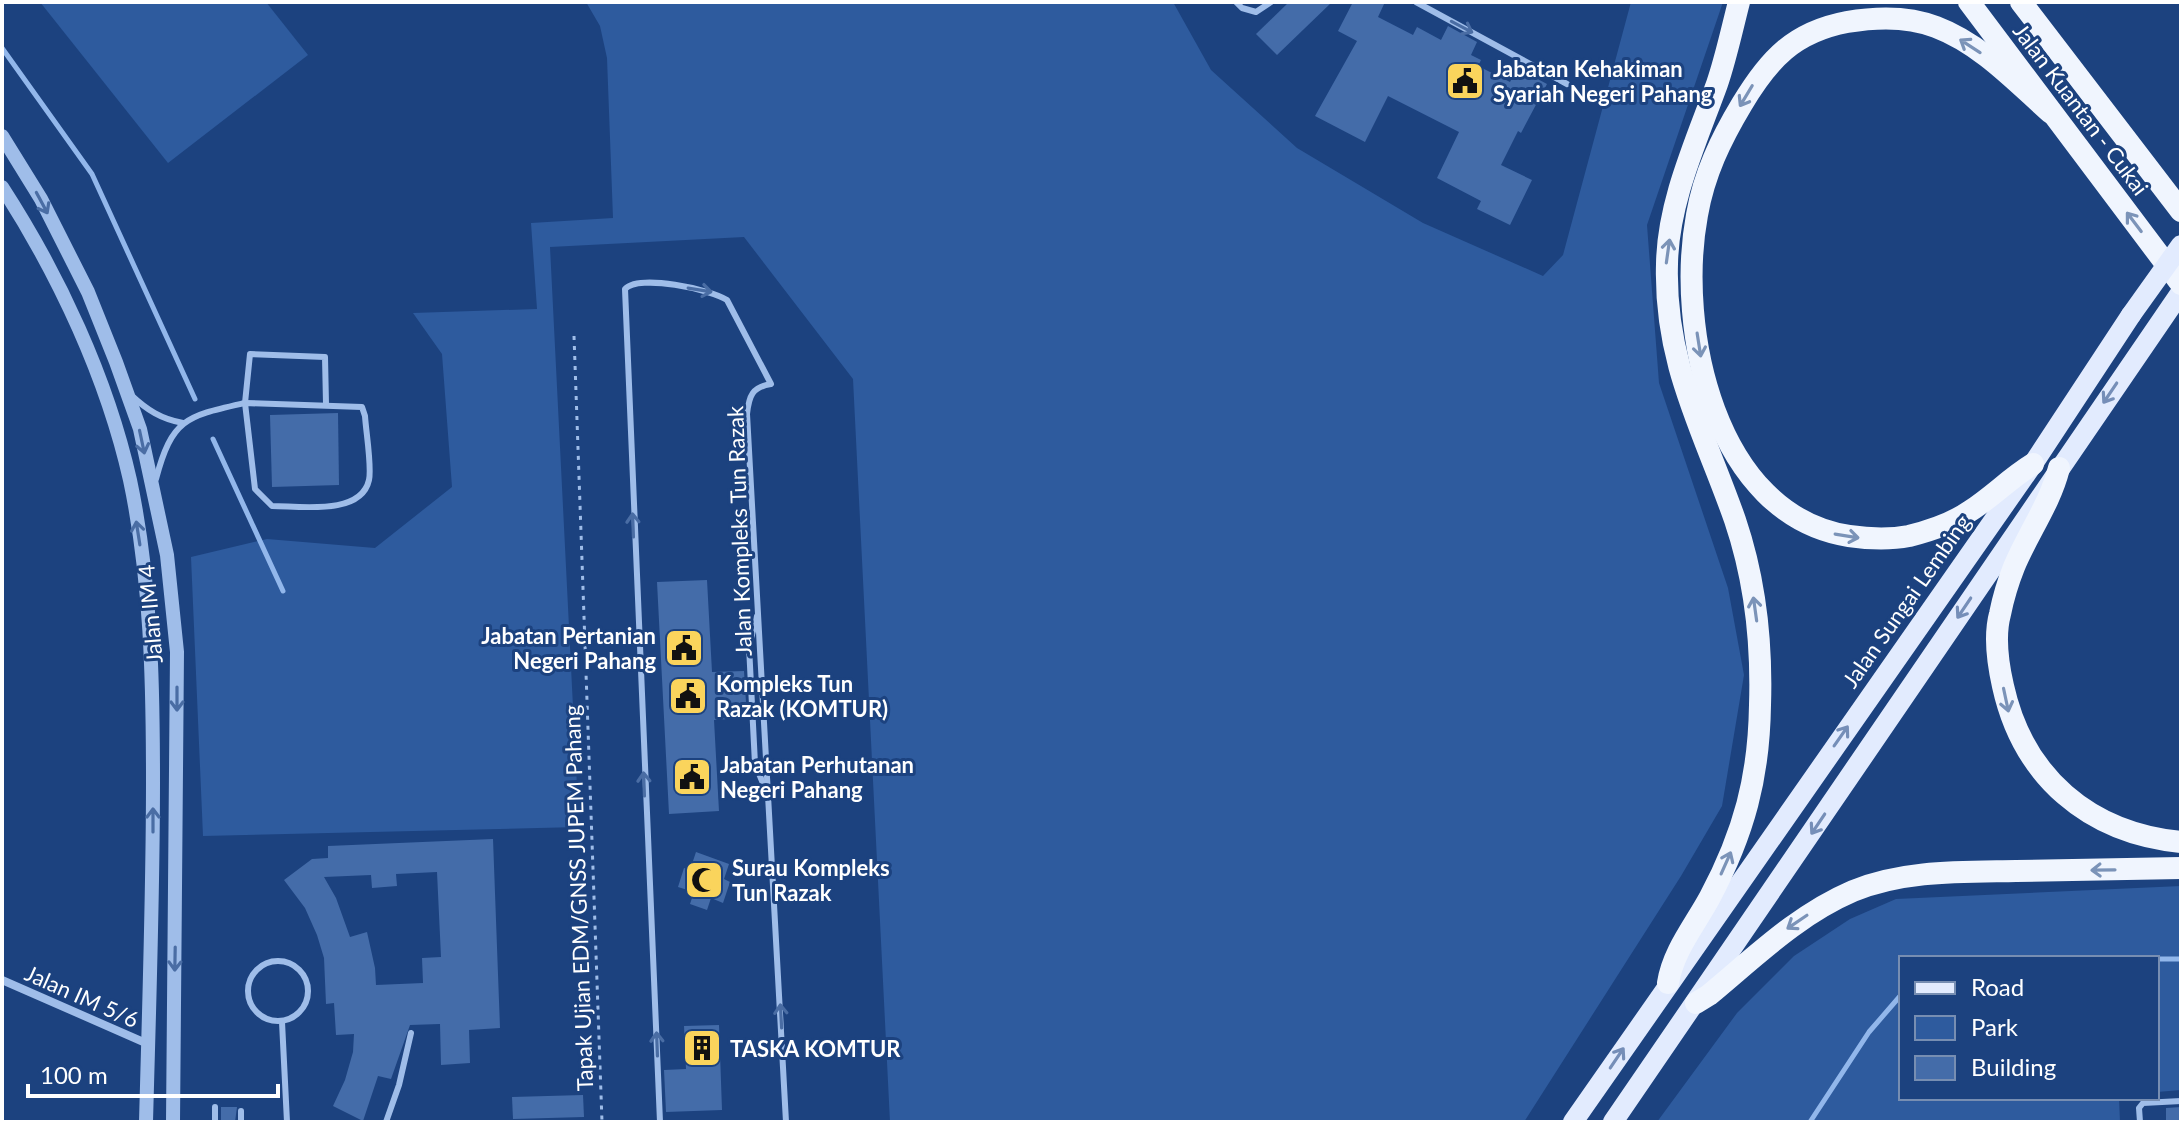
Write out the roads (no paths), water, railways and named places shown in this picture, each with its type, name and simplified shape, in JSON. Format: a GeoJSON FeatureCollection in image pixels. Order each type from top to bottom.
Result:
{"type":"FeatureCollection","features":[{"type":"Feature","properties":{"kind":"highway"},"geometry":{"type":"LineString","coordinates":[[1668,983],[1672,966],[1711,896],[1746,816],[1758,737],[1759,641],[1752,585],[1735,520],[1696,425],[1680,375],[1669,315],[1666,263],[1674,213],[1687,166],[1717,82],[1739,2]]}},
{"type":"Feature","properties":{"kind":"highway","name":"Jalan Kuantan - Cukai"},"geometry":{"type":"LineString","coordinates":[[1969,2],[2181,284]]}},
{"type":"Feature","properties":{"kind":"highway","name":"Jalan Kuantan - Cukai"},"geometry":{"type":"LineString","coordinates":[[2026,6],[2181,211]]}},
{"type":"Feature","properties":{"kind":"highway"},"geometry":{"type":"LineString","coordinates":[[2033,464],[2007,480],[1970,511],[1942,525],[1907,536],[1867,539],[1824,532],[1793,518],[1765,494],[1739,464],[1715,411],[1698,348],[1693,247],[1697,214],[1711,162],[1755,83],[1774,57],[1791,42],[1827,26],[1865,19],[1900,18],[1935,26],[1972,45],[2051,113]]}},
{"type":"Feature","properties":{"kind":"highway"},"geometry":{"type":"LineString","coordinates":[[2059,468],[2052,493],[2013,568],[1999,617],[1998,664],[2010,717],[2031,758],[2059,789],[2096,817],[2148,839],[2181,842]]}},
{"type":"Feature","properties":{"kind":"highway"},"geometry":{"type":"LineString","coordinates":[[1696,1003],[1790,926],[1819,908],[1855,890],[1903,876],[2181,868]]}},
{"type":"Feature","properties":{"kind":"main road","name":"Jalan Sungai Lembing"},"geometry":{"type":"LineString","coordinates":[[1573,1122],[2033,464],[2181,245]]}},
{"type":"Feature","properties":{"kind":"main road"},"geometry":{"type":"LineString","coordinates":[[1613,1122],[2181,292]]}},
{"type":"Feature","properties":{"kind":"street","name":"Jalan IM 4"},"geometry":{"type":"LineString","coordinates":[[2,136],[41,199],[88,292],[140,429],[167,555],[177,652],[173,1122]]}},
{"type":"Feature","properties":{"kind":"street","name":"Jalan IM 4"},"geometry":{"type":"LineString","coordinates":[[2,187],[23,218],[69,309],[108,401],[130,480],[144,566],[151,658],[153,866],[146,1122]]}},
{"type":"Feature","properties":{"kind":"street"},"geometry":{"type":"LineString","coordinates":[[153,866],[176,866]]}},
{"type":"Feature","properties":{"kind":"street","name":"Jalan IM 5/6"},"geometry":{"type":"LineString","coordinates":[[2,980],[148,1044]]}},
{"type":"Feature","properties":{"kind":"lane"},"geometry":{"type":"LineString","coordinates":[[1236,2],[1242,8],[1256,12],[1271,2]]}},
{"type":"Feature","properties":{"kind":"lane"},"geometry":{"type":"LineString","coordinates":[[1416,2],[1567,84]]}},
{"type":"Feature","properties":{"kind":"lane","name":"Jalan Kompleks Tun Razak"},"geometry":{"type":"LineString","coordinates":[[660,1122],[625,289],[637,281],[715,292],[727,300],[771,384],[758,386],[749,397],[747,414],[786,1122]]}},
{"type":"Feature","properties":{"kind":"lane"},"geometry":{"type":"LineString","coordinates":[[153,490],[167,445],[175,431],[183,423],[213,410],[245,403],[362,407],[369,480],[361,495],[347,505],[272,506],[255,489],[245,403],[250,354],[325,357],[326,404]]}},
{"type":"Feature","properties":{"kind":"lane"},"geometry":{"type":"LineString","coordinates":[[126,390],[148,410],[167,420],[183,423]]}},
{"type":"Feature","properties":{"kind":"lane"},"geometry":{"type":"LineString","coordinates":[[760,609],[749,646],[755,764],[770,800]]}},
{"type":"Feature","properties":{"kind":"lane"},"geometry":{"type":"LineString","coordinates":[[281,961],[303,973],[308,989],[305,1006],[300,1013],[282,1022],[267,1020],[260,1015],[250,1002],[248,993],[257,970],[281,961]]}},
{"type":"Feature","properties":{"kind":"lane"},"geometry":{"type":"LineString","coordinates":[[282,1022],[287,1122]]}},
{"type":"Feature","properties":{"kind":"lane"},"geometry":{"type":"LineString","coordinates":[[386,1122],[399,1085],[411,1033]]}},
{"type":"Feature","properties":{"kind":"lane"},"geometry":{"type":"LineString","coordinates":[[2140,1122],[2139,1108],[2143,1103],[2181,1101]]}},
{"type":"Feature","properties":{"kind":"lane"},"geometry":{"type":"LineString","coordinates":[[215,1107],[215,1122]]}},
{"type":"Feature","properties":{"kind":"lane"},"geometry":{"type":"LineString","coordinates":[[241,1111],[241,1122]]}},
{"type":"Feature","properties":{"kind":"waterway"},"geometry":{"type":"LineString","coordinates":[[2,48],[92,174],[195,399]]}},
{"type":"Feature","properties":{"kind":"waterway"},"geometry":{"type":"LineString","coordinates":[[213,439],[283,591]]}},
{"type":"Feature","properties":{"kind":"waterway"},"geometry":{"type":"LineString","coordinates":[[2159,959],[2181,959]]}},
{"type":"Feature","properties":{"kind":"waterway"},"geometry":{"type":"LineString","coordinates":[[1810,1122],[1869,1032],[1899,997]]}},
{"type":"Feature","properties":{"kind":"place","name":"Jabatan Kehakiman Syariah Negeri Pahang"},"geometry":{"type":"Point","coordinates":[1465,81]}},
{"type":"Feature","properties":{"kind":"place","name":"Jabatan Pertanian Negeri Pahang"},"geometry":{"type":"Point","coordinates":[684,648]}},
{"type":"Feature","properties":{"kind":"place","name":"Kompleks Tun Razak (KOMTUR)"},"geometry":{"type":"Point","coordinates":[688,696]}},
{"type":"Feature","properties":{"kind":"place","name":"Jabatan Perhutanan Negeri Pahang"},"geometry":{"type":"Point","coordinates":[692,777]}},
{"type":"Feature","properties":{"kind":"place","name":"Surau Kompleks Tun Razak"},"geometry":{"type":"Point","coordinates":[704,880]}},
{"type":"Feature","properties":{"kind":"place","name":"TASKA KOMTUR"},"geometry":{"type":"Point","coordinates":[702,1048]}}]}
